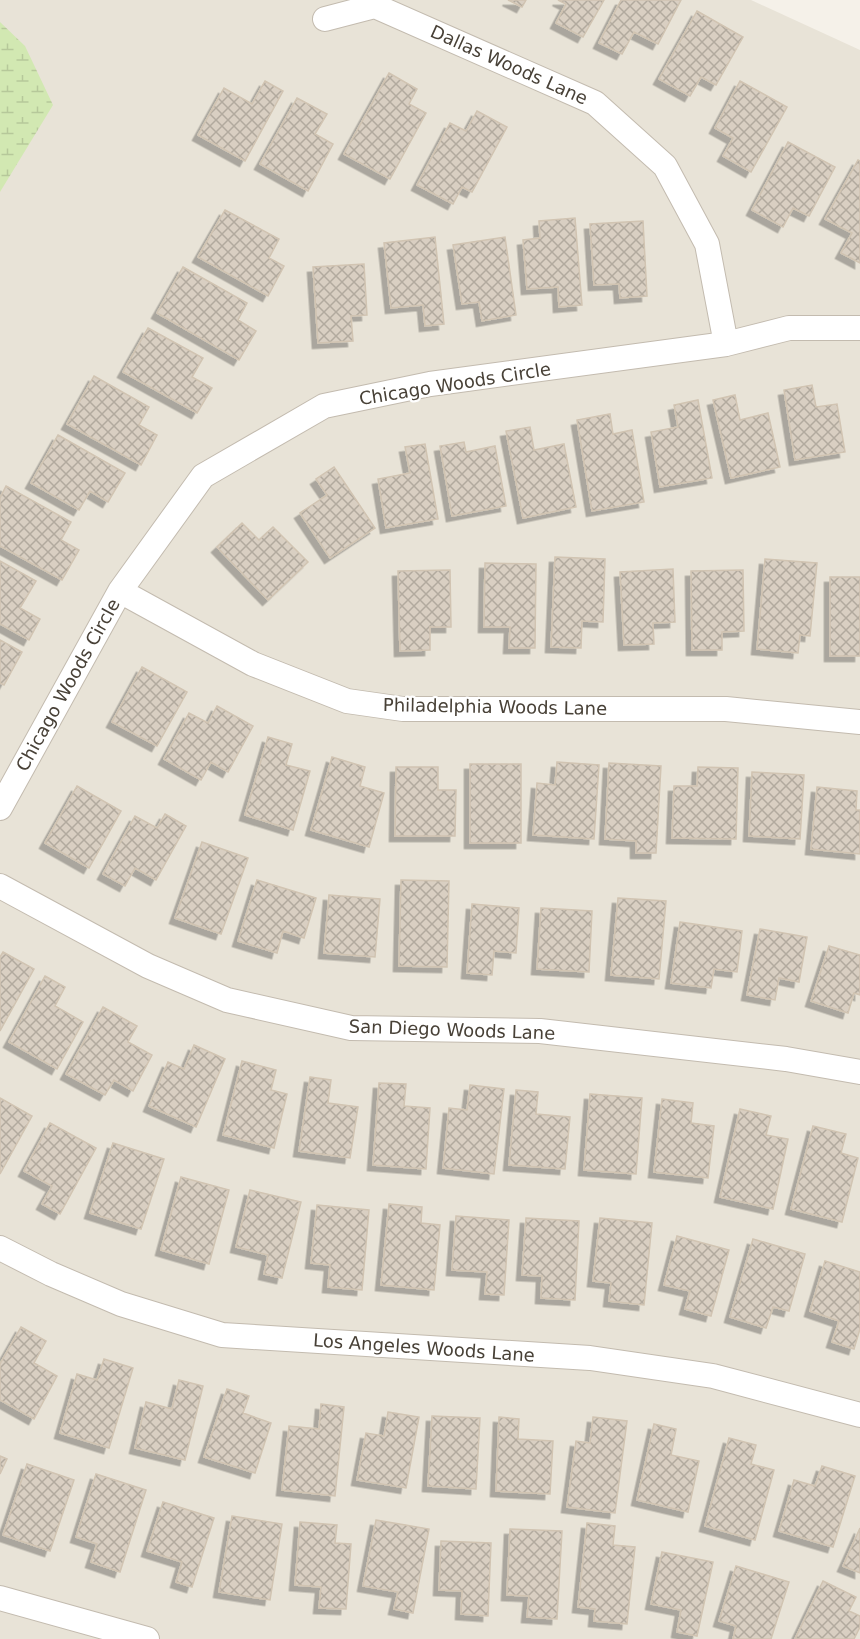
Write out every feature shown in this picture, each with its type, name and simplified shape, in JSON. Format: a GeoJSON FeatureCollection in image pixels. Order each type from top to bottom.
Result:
{"type":"FeatureCollection","features":[{"type":"Feature","properties":{"kind":"street","name":"Dallas Woods Lane"},"geometry":{"type":"LineString","coordinates":[[325,19],[375,6],[595,103],[665,166],[706,244],[726,344]]}},
{"type":"Feature","properties":{"kind":"street","name":"Chicago Woods Circle"},"geometry":{"type":"LineString","coordinates":[[0,808],[120,591],[203,476],[324,406],[430,384],[726,344],[789,328],[860,328]]}},
{"type":"Feature","properties":{"kind":"street","name":"Philadelphia Woods Lane"},"geometry":{"type":"LineString","coordinates":[[120,591],[253,664],[347,701],[403,709],[726,709],[860,722]]}},
{"type":"Feature","properties":{"kind":"street","name":"San Diego Woods Lane"},"geometry":{"type":"LineString","coordinates":[[0,886],[148,966],[227,1000],[351,1028],[540,1031],[786,1059],[860,1072]]}},
{"type":"Feature","properties":{"kind":"street","name":"Los Angeles Woods Lane"},"geometry":{"type":"LineString","coordinates":[[0,1248],[51,1274],[121,1304],[222,1335],[590,1358],[713,1376],[860,1415]]}},
{"type":"Feature","properties":{"kind":"street"},"geometry":{"type":"LineString","coordinates":[[0,1598],[147,1639]]}},
{"type":"Feature","properties":{"kind":"shaded area"},"geometry":{"type":"Polygon","coordinates":[[[0,0],[751,0],[860,50],[860,1639],[0,1639],[0,0]]]}},
{"type":"Feature","properties":{"kind":"green space"},"geometry":{"type":"Polygon","coordinates":[[[0,22],[25,46],[53,105],[0,192],[0,22]]]}},
{"type":"Feature","properties":{"kind":"building"},"geometry":{"type":"Polygon","coordinates":[[[508,0],[526,0],[522,7],[508,0]]]}},
{"type":"Feature","properties":{"kind":"building"},"geometry":{"type":"Polygon","coordinates":[[[558,0],[604,0],[583,37],[556,23],[566,4],[558,0]]]}},
{"type":"Feature","properties":{"kind":"building"},"geometry":{"type":"Polygon","coordinates":[[[621,0],[681,0],[658,44],[634,32],[622,54],[599,43],[621,0]]]}},
{"type":"Feature","properties":{"kind":"building"},"geometry":{"type":"Polygon","coordinates":[[[697,11],[743,37],[716,85],[701,77],[690,96],[659,79],[697,11]]]}},
{"type":"Feature","properties":{"kind":"building"},"geometry":{"type":"Polygon","coordinates":[[[389,73],[417,89],[409,104],[426,113],[390,179],[344,154],[389,73]]]}},
{"type":"Feature","properties":{"kind":"building"},"geometry":{"type":"Polygon","coordinates":[[[265,81],[283,91],[245,161],[198,135],[224,88],[252,104],[265,81]]]}},
{"type":"Feature","properties":{"kind":"building"},"geometry":{"type":"Polygon","coordinates":[[[740,81],[787,107],[751,172],[723,156],[733,138],[715,128],[740,81]]]}},
{"type":"Feature","properties":{"kind":"building"},"geometry":{"type":"Polygon","coordinates":[[[297,98],[327,114],[315,134],[333,144],[308,191],[260,164],[297,98]]]}},
{"type":"Feature","properties":{"kind":"building"},"geometry":{"type":"Polygon","coordinates":[[[477,111],[507,127],[472,192],[462,187],[453,204],[417,185],[450,123],[466,131],[477,111]]]}},
{"type":"Feature","properties":{"kind":"building"},"geometry":{"type":"Polygon","coordinates":[[[788,142],[835,167],[809,216],[793,208],[783,227],[752,210],[788,142]]]}},
{"type":"Feature","properties":{"kind":"building"},"geometry":{"type":"Polygon","coordinates":[[[858,160],[860,161],[860,263],[841,253],[852,233],[825,219],[858,160]]]}},
{"type":"Feature","properties":{"kind":"building"},"geometry":{"type":"Polygon","coordinates":[[[225,210],[279,239],[269,258],[284,266],[268,296],[198,257],[225,210]]]}},
{"type":"Feature","properties":{"kind":"building"},"geometry":{"type":"Polygon","coordinates":[[[575,218],[582,305],[559,307],[558,287],[527,289],[523,240],[540,238],[539,221],[575,218]]]}},
{"type":"Feature","properties":{"kind":"building"},"geometry":{"type":"Polygon","coordinates":[[[643,221],[647,296],[620,298],[619,284],[594,285],[590,224],[643,221]]]}},
{"type":"Feature","properties":{"kind":"building"},"geometry":{"type":"Polygon","coordinates":[[[435,237],[444,324],[425,326],[423,305],[391,308],[384,243],[435,237]]]}},
{"type":"Feature","properties":{"kind":"building"},"geometry":{"type":"Polygon","coordinates":[[[505,237],[516,315],[482,321],[479,302],[462,304],[453,245],[505,237]]]}},
{"type":"Feature","properties":{"kind":"building"},"geometry":{"type":"Polygon","coordinates":[[[364,264],[367,315],[351,316],[353,341],[318,343],[313,267],[364,264]]]}},
{"type":"Feature","properties":{"kind":"building"},"geometry":{"type":"Polygon","coordinates":[[[183,267],[247,303],[238,320],[256,331],[239,360],[157,313],[183,267]]]}},
{"type":"Feature","properties":{"kind":"building"},"geometry":{"type":"Polygon","coordinates":[[[148,328],[203,358],[192,377],[212,388],[197,413],[123,372],[148,328]]]}},
{"type":"Feature","properties":{"kind":"building"},"geometry":{"type":"Polygon","coordinates":[[[94,376],[149,407],[139,425],[157,435],[141,465],[67,424],[94,376]]]}},
{"type":"Feature","properties":{"kind":"building"},"geometry":{"type":"Polygon","coordinates":[[[812,385],[816,407],[837,404],[845,452],[795,460],[784,390],[812,385]]]}},
{"type":"Feature","properties":{"kind":"building"},"geometry":{"type":"Polygon","coordinates":[[[735,395],[740,420],[768,413],[780,467],[731,478],[713,400],[735,395]]]}},
{"type":"Feature","properties":{"kind":"building"},"geometry":{"type":"Polygon","coordinates":[[[698,400],[712,478],[660,487],[651,432],[678,427],[674,405],[698,400]]]}},
{"type":"Feature","properties":{"kind":"building"},"geometry":{"type":"Polygon","coordinates":[[[610,414],[613,434],[632,430],[644,502],[592,511],[577,420],[610,414]]]}},
{"type":"Feature","properties":{"kind":"building"},"geometry":{"type":"Polygon","coordinates":[[[530,427],[534,450],[564,444],[576,507],[523,518],[506,431],[530,427]]]}},
{"type":"Feature","properties":{"kind":"building"},"geometry":{"type":"Polygon","coordinates":[[[58,435],[125,473],[108,502],[90,491],[79,510],[31,483],[58,435]]]}},
{"type":"Feature","properties":{"kind":"building"},"geometry":{"type":"Polygon","coordinates":[[[464,442],[466,452],[495,446],[506,506],[452,516],[440,446],[464,442]]]}},
{"type":"Feature","properties":{"kind":"building"},"geometry":{"type":"Polygon","coordinates":[[[425,444],[438,519],[386,528],[378,479],[410,473],[405,447],[425,444]]]}},
{"type":"Feature","properties":{"kind":"building"},"geometry":{"type":"Polygon","coordinates":[[[334,467],[375,528],[330,558],[300,513],[327,495],[316,479],[334,467]]]}},
{"type":"Feature","properties":{"kind":"building"},"geometry":{"type":"Polygon","coordinates":[[[6,486],[71,522],[61,540],[79,550],[62,580],[0,546],[0,498],[6,486]]]}},
{"type":"Feature","properties":{"kind":"building"},"geometry":{"type":"Polygon","coordinates":[[[242,523],[259,540],[273,527],[308,562],[268,600],[217,547],[242,523]]]}},
{"type":"Feature","properties":{"kind":"building"},"geometry":{"type":"Polygon","coordinates":[[[555,557],[605,559],[603,622],[582,621],[581,648],[551,647],[555,557]]]}},
{"type":"Feature","properties":{"kind":"building"},"geometry":{"type":"Polygon","coordinates":[[[765,559],[817,563],[810,636],[800,635],[798,653],[757,649],[765,559]]]}},
{"type":"Feature","properties":{"kind":"building"},"geometry":{"type":"Polygon","coordinates":[[[0,561],[36,581],[20,608],[40,619],[29,640],[0,624],[0,561]]]}},
{"type":"Feature","properties":{"kind":"building"},"geometry":{"type":"Polygon","coordinates":[[[485,563],[536,564],[535,648],[509,648],[510,627],[484,627],[485,563]]]}},
{"type":"Feature","properties":{"kind":"building"},"geometry":{"type":"Polygon","coordinates":[[[673,569],[675,622],[653,623],[654,644],[624,645],[620,572],[673,569]]]}},
{"type":"Feature","properties":{"kind":"building"},"geometry":{"type":"Polygon","coordinates":[[[450,570],[451,627],[430,627],[430,650],[400,651],[398,571],[450,570]]]}},
{"type":"Feature","properties":{"kind":"building"},"geometry":{"type":"Polygon","coordinates":[[[743,570],[744,631],[722,632],[722,650],[692,650],[691,571],[743,570]]]}},
{"type":"Feature","properties":{"kind":"building"},"geometry":{"type":"Polygon","coordinates":[[[830,577],[860,577],[860,656],[830,656],[830,577]]]}},
{"type":"Feature","properties":{"kind":"building"},"geometry":{"type":"Polygon","coordinates":[[[0,640],[22,652],[4,685],[0,683],[0,640]]]}},
{"type":"Feature","properties":{"kind":"building"},"geometry":{"type":"Polygon","coordinates":[[[142,667],[187,692],[157,746],[112,722],[142,667]]]}},
{"type":"Feature","properties":{"kind":"building"},"geometry":{"type":"Polygon","coordinates":[[[217,706],[253,726],[228,772],[211,762],[201,780],[164,759],[189,713],[208,723],[217,706]]]}},
{"type":"Feature","properties":{"kind":"building"},"geometry":{"type":"Polygon","coordinates":[[[268,737],[292,744],[286,765],[310,771],[293,830],[245,815],[268,737]]]}},
{"type":"Feature","properties":{"kind":"building"},"geometry":{"type":"Polygon","coordinates":[[[332,757],[365,767],[360,786],[384,793],[369,847],[311,830],[332,757]]]}},
{"type":"Feature","properties":{"kind":"building"},"geometry":{"type":"Polygon","coordinates":[[[557,762],[599,765],[594,839],[533,835],[537,783],[555,785],[557,762]]]}},
{"type":"Feature","properties":{"kind":"building"},"geometry":{"type":"Polygon","coordinates":[[[609,763],[661,766],[656,853],[636,853],[636,841],[605,839],[609,763]]]}},
{"type":"Feature","properties":{"kind":"building"},"geometry":{"type":"Polygon","coordinates":[[[470,764],[521,764],[521,843],[470,843],[470,764]]]}},
{"type":"Feature","properties":{"kind":"building"},"geometry":{"type":"Polygon","coordinates":[[[396,767],[438,767],[438,790],[456,790],[455,836],[395,836],[396,767]]]}},
{"type":"Feature","properties":{"kind":"building"},"geometry":{"type":"Polygon","coordinates":[[[698,767],[738,768],[736,839],[672,838],[674,786],[697,786],[698,767]]]}},
{"type":"Feature","properties":{"kind":"building"},"geometry":{"type":"Polygon","coordinates":[[[752,772],[804,775],[800,839],[749,836],[752,772]]]}},
{"type":"Feature","properties":{"kind":"building"},"geometry":{"type":"Polygon","coordinates":[[[77,786],[121,811],[89,868],[45,843],[77,786]]]}},
{"type":"Feature","properties":{"kind":"building"},"geometry":{"type":"Polygon","coordinates":[[[817,787],[857,791],[856,810],[860,810],[860,854],[811,849],[817,787]]]}},
{"type":"Feature","properties":{"kind":"building"},"geometry":{"type":"Polygon","coordinates":[[[165,814],[186,826],[156,880],[135,868],[125,886],[103,874],[135,816],[157,828],[165,814]]]}},
{"type":"Feature","properties":{"kind":"building"},"geometry":{"type":"Polygon","coordinates":[[[202,842],[248,858],[221,934],[175,918],[202,842]]]}},
{"type":"Feature","properties":{"kind":"building"},"geometry":{"type":"Polygon","coordinates":[[[257,880],[316,898],[304,938],[283,931],[277,953],[238,941],[257,880]]]}},
{"type":"Feature","properties":{"kind":"building"},"geometry":{"type":"Polygon","coordinates":[[[401,880],[449,881],[447,967],[399,966],[401,880]]]}},
{"type":"Feature","properties":{"kind":"building"},"geometry":{"type":"Polygon","coordinates":[[[329,895],[380,899],[375,957],[324,953],[329,895]]]}},
{"type":"Feature","properties":{"kind":"building"},"geometry":{"type":"Polygon","coordinates":[[[618,898],[666,901],[659,979],[611,975],[618,898]]]}},
{"type":"Feature","properties":{"kind":"building"},"geometry":{"type":"Polygon","coordinates":[[[472,904],[519,908],[516,953],[494,951],[492,975],[467,973],[472,904]]]}},
{"type":"Feature","properties":{"kind":"building"},"geometry":{"type":"Polygon","coordinates":[[[541,908],[592,911],[589,972],[537,969],[541,908]]]}},
{"type":"Feature","properties":{"kind":"building"},"geometry":{"type":"Polygon","coordinates":[[[680,922],[742,931],[737,972],[714,969],[711,988],[671,983],[680,922]]]}},
{"type":"Feature","properties":{"kind":"building"},"geometry":{"type":"Polygon","coordinates":[[[760,929],[807,937],[799,982],[779,978],[775,1000],[747,995],[760,929]]]}},
{"type":"Feature","properties":{"kind":"building"},"geometry":{"type":"Polygon","coordinates":[[[829,946],[860,955],[860,995],[854,993],[848,1013],[811,1001],[829,946]]]}},
{"type":"Feature","properties":{"kind":"building"},"geometry":{"type":"Polygon","coordinates":[[[3,952],[34,969],[0,1031],[0,957],[3,952]]]}},
{"type":"Feature","properties":{"kind":"building"},"geometry":{"type":"Polygon","coordinates":[[[45,976],[65,987],[55,1006],[83,1022],[57,1069],[9,1042],[45,976]]]}},
{"type":"Feature","properties":{"kind":"building"},"geometry":{"type":"Polygon","coordinates":[[[103,1007],[137,1026],[128,1042],[152,1055],[133,1091],[114,1080],[105,1095],[66,1074],[103,1007]]]}},
{"type":"Feature","properties":{"kind":"building"},"geometry":{"type":"Polygon","coordinates":[[[194,1045],[225,1059],[196,1127],[149,1106],[168,1062],[184,1069],[194,1045]]]}},
{"type":"Feature","properties":{"kind":"building"},"geometry":{"type":"Polygon","coordinates":[[[242,1061],[276,1070],[271,1090],[287,1094],[274,1148],[223,1135],[242,1061]]]}},
{"type":"Feature","properties":{"kind":"building"},"geometry":{"type":"Polygon","coordinates":[[[310,1077],[331,1080],[328,1103],[358,1107],[350,1158],[299,1151],[310,1077]]]}},
{"type":"Feature","properties":{"kind":"building"},"geometry":{"type":"Polygon","coordinates":[[[379,1083],[406,1084],[404,1106],[430,1108],[426,1169],[373,1165],[379,1083]]]}},
{"type":"Feature","properties":{"kind":"building"},"geometry":{"type":"Polygon","coordinates":[[[470,1085],[504,1089],[494,1174],[443,1168],[449,1108],[467,1110],[470,1085]]]}},
{"type":"Feature","properties":{"kind":"building"},"geometry":{"type":"Polygon","coordinates":[[[516,1090],[538,1092],[536,1114],[570,1117],[565,1169],[509,1165],[516,1090]]]}},
{"type":"Feature","properties":{"kind":"building"},"geometry":{"type":"Polygon","coordinates":[[[590,1094],[642,1098],[636,1174],[584,1170],[590,1094]]]}},
{"type":"Feature","properties":{"kind":"building"},"geometry":{"type":"Polygon","coordinates":[[[0,1098],[32,1116],[0,1174],[0,1098]]]}},
{"type":"Feature","properties":{"kind":"building"},"geometry":{"type":"Polygon","coordinates":[[[662,1099],[693,1103],[691,1123],[714,1126],[708,1178],[654,1172],[662,1099]]]}},
{"type":"Feature","properties":{"kind":"building"},"geometry":{"type":"Polygon","coordinates":[[[740,1109],[771,1116],[766,1135],[788,1139],[773,1209],[720,1197],[740,1109]]]}},
{"type":"Feature","properties":{"kind":"building"},"geometry":{"type":"Polygon","coordinates":[[[50,1123],[96,1148],[60,1214],[42,1204],[52,1186],[24,1171],[50,1123]]]}},
{"type":"Feature","properties":{"kind":"building"},"geometry":{"type":"Polygon","coordinates":[[[813,1126],[846,1134],[841,1153],[858,1158],[842,1222],[791,1209],[813,1126]]]}},
{"type":"Feature","properties":{"kind":"building"},"geometry":{"type":"Polygon","coordinates":[[[113,1143],[164,1159],[141,1229],[90,1213],[113,1143]]]}},
{"type":"Feature","properties":{"kind":"building"},"geometry":{"type":"Polygon","coordinates":[[[181,1177],[229,1190],[209,1264],[161,1250],[181,1177]]]}},
{"type":"Feature","properties":{"kind":"building"},"geometry":{"type":"Polygon","coordinates":[[[250,1190],[301,1202],[282,1278],[264,1274],[268,1255],[236,1247],[250,1190]]]}},
{"type":"Feature","properties":{"kind":"building"},"geometry":{"type":"Polygon","coordinates":[[[389,1204],[422,1207],[421,1223],[440,1225],[434,1290],[381,1285],[389,1204]]]}},
{"type":"Feature","properties":{"kind":"building"},"geometry":{"type":"Polygon","coordinates":[[[317,1205],[369,1210],[362,1290],[328,1287],[330,1265],[311,1263],[317,1205]]]}},
{"type":"Feature","properties":{"kind":"building"},"geometry":{"type":"Polygon","coordinates":[[[456,1216],[509,1220],[504,1295],[485,1294],[487,1272],[452,1270],[456,1216]]]}},
{"type":"Feature","properties":{"kind":"building"},"geometry":{"type":"Polygon","coordinates":[[[526,1218],[579,1221],[575,1300],[541,1298],[542,1276],[522,1275],[526,1218]]]}},
{"type":"Feature","properties":{"kind":"building"},"geometry":{"type":"Polygon","coordinates":[[[600,1218],[652,1223],[644,1305],[609,1301],[611,1283],[593,1281],[600,1218]]]}},
{"type":"Feature","properties":{"kind":"building"},"geometry":{"type":"Polygon","coordinates":[[[677,1236],[729,1250],[711,1316],[685,1309],[690,1291],[664,1285],[677,1236]]]}},
{"type":"Feature","properties":{"kind":"building"},"geometry":{"type":"Polygon","coordinates":[[[753,1239],[805,1254],[789,1311],[773,1307],[766,1328],[730,1317],[753,1239]]]}},
{"type":"Feature","properties":{"kind":"building"},"geometry":{"type":"Polygon","coordinates":[[[825,1261],[860,1272],[860,1329],[854,1349],[832,1342],[839,1321],[810,1311],[825,1261]]]}},
{"type":"Feature","properties":{"kind":"building"},"geometry":{"type":"Polygon","coordinates":[[[21,1327],[46,1341],[34,1363],[57,1376],[34,1419],[0,1400],[0,1364],[21,1327]]]}},
{"type":"Feature","properties":{"kind":"building"},"geometry":{"type":"Polygon","coordinates":[[[104,1359],[133,1368],[109,1448],[60,1433],[77,1374],[97,1380],[104,1359]]]}},
{"type":"Feature","properties":{"kind":"building"},"geometry":{"type":"Polygon","coordinates":[[[179,1380],[203,1386],[185,1460],[135,1448],[146,1402],[172,1409],[179,1380]]]}},
{"type":"Feature","properties":{"kind":"building"},"geometry":{"type":"Polygon","coordinates":[[[227,1389],[249,1396],[243,1413],[271,1423],[255,1473],[204,1457],[227,1389]]]}},
{"type":"Feature","properties":{"kind":"building"},"geometry":{"type":"Polygon","coordinates":[[[321,1404],[344,1407],[335,1496],[282,1490],[289,1426],[319,1429],[321,1404]]]}},
{"type":"Feature","properties":{"kind":"building"},"geometry":{"type":"Polygon","coordinates":[[[388,1412],[419,1417],[406,1488],[357,1480],[366,1433],[384,1436],[388,1412]]]}},
{"type":"Feature","properties":{"kind":"building"},"geometry":{"type":"Polygon","coordinates":[[[432,1416],[480,1418],[476,1489],[428,1486],[432,1416]]]}},
{"type":"Feature","properties":{"kind":"building"},"geometry":{"type":"Polygon","coordinates":[[[499,1417],[519,1419],[518,1439],[553,1441],[550,1494],[496,1491],[499,1417]]]}},
{"type":"Feature","properties":{"kind":"building"},"geometry":{"type":"Polygon","coordinates":[[[593,1417],[627,1421],[615,1513],[567,1507],[576,1441],[590,1443],[593,1417]]]}},
{"type":"Feature","properties":{"kind":"building"},"geometry":{"type":"Polygon","coordinates":[[[654,1424],[676,1429],[671,1455],[699,1461],[688,1512],[637,1500],[654,1424]]]}},
{"type":"Feature","properties":{"kind":"building"},"geometry":{"type":"Polygon","coordinates":[[[729,1438],[756,1445],[751,1464],[774,1470],[755,1540],[705,1526],[729,1438]]]}},
{"type":"Feature","properties":{"kind":"building"},"geometry":{"type":"Polygon","coordinates":[[[0,1456],[7,1459],[0,1474],[0,1456]]]}},
{"type":"Feature","properties":{"kind":"building"},"geometry":{"type":"Polygon","coordinates":[[[27,1464],[74,1480],[50,1551],[3,1535],[27,1464]]]}},
{"type":"Feature","properties":{"kind":"building"},"geometry":{"type":"Polygon","coordinates":[[[822,1466],[855,1476],[833,1547],[779,1531],[794,1480],[815,1486],[822,1466]]]}},
{"type":"Feature","properties":{"kind":"building"},"geometry":{"type":"Polygon","coordinates":[[[96,1474],[146,1490],[120,1572],[91,1562],[97,1544],[76,1537],[96,1474]]]}},
{"type":"Feature","properties":{"kind":"building"},"geometry":{"type":"Polygon","coordinates":[[[163,1502],[214,1518],[192,1587],[176,1582],[182,1562],[147,1551],[163,1502]]]}},
{"type":"Feature","properties":{"kind":"building"},"geometry":{"type":"Polygon","coordinates":[[[232,1516],[282,1524],[270,1600],[219,1592],[232,1516]]]}},
{"type":"Feature","properties":{"kind":"building"},"geometry":{"type":"Polygon","coordinates":[[[376,1520],[429,1529],[413,1613],[394,1609],[398,1592],[363,1586],[376,1520]]]}},
{"type":"Feature","properties":{"kind":"building"},"geometry":{"type":"Polygon","coordinates":[[[300,1522],[337,1525],[335,1543],[351,1544],[346,1609],[319,1608],[321,1587],[295,1585],[300,1522]]]}},
{"type":"Feature","properties":{"kind":"building"},"geometry":{"type":"Polygon","coordinates":[[[587,1523],[615,1526],[613,1545],[635,1547],[627,1624],[594,1621],[595,1609],[578,1607],[587,1523]]]}},
{"type":"Feature","properties":{"kind":"building"},"geometry":{"type":"Polygon","coordinates":[[[860,1528],[860,1573],[843,1566],[860,1528]]]}},
{"type":"Feature","properties":{"kind":"building"},"geometry":{"type":"Polygon","coordinates":[[[510,1529],[562,1531],[557,1619],[527,1617],[529,1596],[507,1595],[510,1529]]]}},
{"type":"Feature","properties":{"kind":"building"},"geometry":{"type":"Polygon","coordinates":[[[441,1541],[491,1543],[488,1616],[461,1614],[462,1591],[439,1590],[441,1541]]]}},
{"type":"Feature","properties":{"kind":"building"},"geometry":{"type":"Polygon","coordinates":[[[662,1552],[713,1562],[697,1636],[677,1632],[681,1610],[651,1604],[662,1552]]]}},
{"type":"Feature","properties":{"kind":"building"},"geometry":{"type":"Polygon","coordinates":[[[736,1566],[789,1582],[771,1639],[733,1639],[736,1626],[719,1621],[736,1566]]]}},
{"type":"Feature","properties":{"kind":"building"},"geometry":{"type":"Polygon","coordinates":[[[823,1581],[856,1597],[849,1611],[860,1616],[860,1627],[854,1639],[795,1639],[823,1581]]]}}]}
